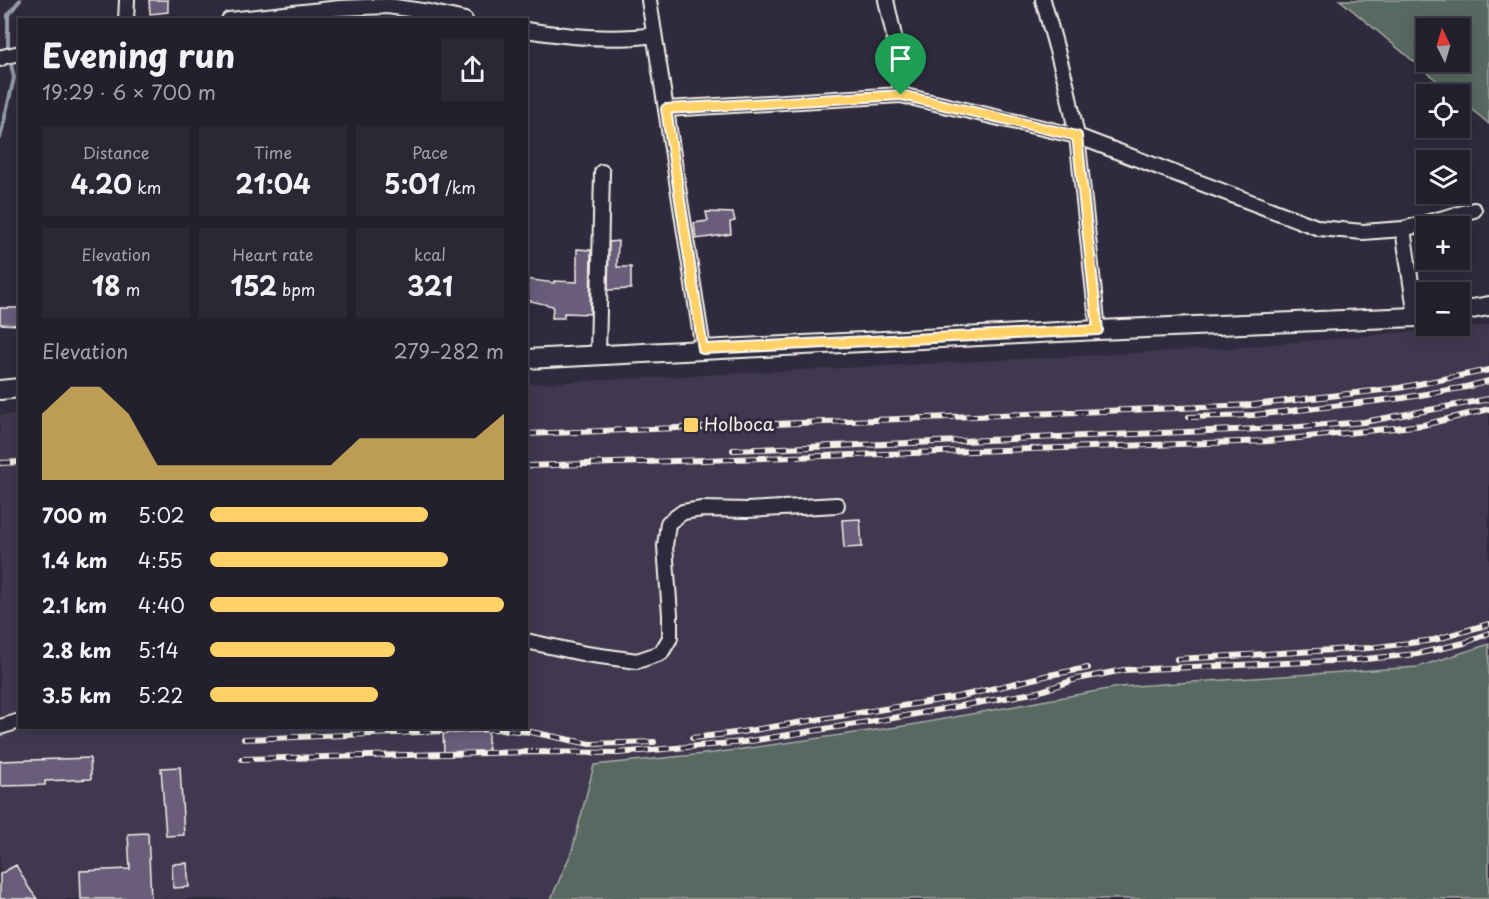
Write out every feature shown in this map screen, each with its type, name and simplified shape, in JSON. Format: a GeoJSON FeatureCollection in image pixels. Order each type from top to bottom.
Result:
{"type":"FeatureCollection","features":[{"type":"Feature","properties":{"kind":"main road"},"geometry":{"type":"LineString","coordinates":[[1470,309],[1489,306]]}},
{"type":"Feature","properties":{"kind":"main road"},"geometry":{"type":"LineString","coordinates":[[528,358],[1416,316]]}},
{"type":"Feature","properties":{"kind":"main road"},"geometry":{"type":"LineString","coordinates":[[0,390],[18,388]]}},
{"type":"Feature","properties":{"kind":"street"},"geometry":{"type":"LineString","coordinates":[[126,18],[127,0]]}},
{"type":"Feature","properties":{"kind":"street"},"geometry":{"type":"LineString","coordinates":[[650,0],[703,349]]}},
{"type":"Feature","properties":{"kind":"street"},"geometry":{"type":"LineString","coordinates":[[886,0],[896,45],[901,95]]}},
{"type":"Feature","properties":{"kind":"street"},"geometry":{"type":"LineString","coordinates":[[1043,0],[1066,82],[1077,136],[1098,330]]}},
{"type":"Feature","properties":{"kind":"street"},"geometry":{"type":"LineString","coordinates":[[248,18],[340,8],[388,6],[456,18]]}},
{"type":"Feature","properties":{"kind":"street"},"geometry":{"type":"LineString","coordinates":[[528,30],[590,38],[654,35]]}},
{"type":"Feature","properties":{"kind":"street"},"geometry":{"type":"LineString","coordinates":[[1,58],[18,53]]}},
{"type":"Feature","properties":{"kind":"street"},"geometry":{"type":"LineString","coordinates":[[666,109],[901,95],[1077,136],[1319,228],[1363,232],[1403,229],[1474,210]]}},
{"type":"Feature","properties":{"kind":"street"},"geometry":{"type":"LineString","coordinates":[[598,355],[602,172]]}},
{"type":"Feature","properties":{"kind":"street"},"geometry":{"type":"LineString","coordinates":[[1403,229],[1416,292]]}},
{"type":"Feature","properties":{"kind":"street"},"geometry":{"type":"LineString","coordinates":[[528,641],[586,654],[637,661],[661,653],[670,638],[665,546],[668,523],[682,512],[702,509],[747,510],[837,505]]}},
{"type":"Feature","properties":{"kind":"street"},"geometry":{"type":"LineString","coordinates":[[0,727],[18,722]]}},
{"type":"Feature","properties":{"kind":"shaded area"},"geometry":{"type":"Polygon","coordinates":[[[1489,325],[1489,644],[1418,667],[1119,687],[911,725],[714,753],[595,765],[572,851],[551,899],[0,899],[0,415],[18,414],[18,729],[528,729],[528,384],[1216,349],[1416,331],[1416,336],[1470,336],[1470,327],[1489,325]]]}},
{"type":"Feature","properties":{"kind":"green space"},"geometry":{"type":"Polygon","coordinates":[[[1340,0],[1489,0],[1489,124],[1470,108],[1470,84],[1441,84],[1427,72],[1470,72],[1470,18],[1416,18],[1416,63],[1340,0]]]}},
{"type":"Feature","properties":{"kind":"green space"},"geometry":{"type":"Polygon","coordinates":[[[1489,644],[1489,899],[551,899],[572,851],[594,765],[714,753],[911,725],[1119,687],[1418,667],[1489,644]]]}},
{"type":"Feature","properties":{"kind":"building"},"geometry":{"type":"Polygon","coordinates":[[[149,0],[168,0],[168,12],[150,14],[149,0]]]}},
{"type":"Feature","properties":{"kind":"building"},"geometry":{"type":"Polygon","coordinates":[[[706,212],[733,213],[735,221],[730,222],[731,234],[696,239],[694,223],[708,221],[706,212]]]}},
{"type":"Feature","properties":{"kind":"building"},"geometry":{"type":"Polygon","coordinates":[[[618,241],[617,267],[631,267],[631,289],[608,290],[609,242],[618,241]]]}},
{"type":"Feature","properties":{"kind":"building"},"geometry":{"type":"Polygon","coordinates":[[[577,249],[591,250],[590,314],[564,313],[564,318],[552,318],[553,306],[528,300],[528,279],[554,283],[554,281],[577,282],[577,249]]]}},
{"type":"Feature","properties":{"kind":"building"},"geometry":{"type":"Polygon","coordinates":[[[0,308],[18,308],[18,325],[0,324],[0,308]]]}},
{"type":"Feature","properties":{"kind":"building"},"geometry":{"type":"Polygon","coordinates":[[[860,519],[862,547],[844,548],[842,520],[860,519]]]}},
{"type":"Feature","properties":{"kind":"building"},"geometry":{"type":"Polygon","coordinates":[[[443,729],[488,729],[488,753],[444,754],[443,729]]]}},
{"type":"Feature","properties":{"kind":"building"},"geometry":{"type":"Polygon","coordinates":[[[90,758],[91,779],[45,781],[45,785],[0,786],[0,761],[90,758]]]}},
{"type":"Feature","properties":{"kind":"building"},"geometry":{"type":"Polygon","coordinates":[[[180,767],[184,835],[166,836],[161,768],[180,767]]]}},
{"type":"Feature","properties":{"kind":"building"},"geometry":{"type":"Polygon","coordinates":[[[148,833],[151,899],[81,899],[80,871],[130,869],[128,834],[148,833]]]}},
{"type":"Feature","properties":{"kind":"building"},"geometry":{"type":"Polygon","coordinates":[[[187,863],[189,887],[173,888],[172,864],[187,863]]]}},
{"type":"Feature","properties":{"kind":"building"},"geometry":{"type":"Polygon","coordinates":[[[16,865],[37,899],[0,899],[0,874],[16,865]]]}},
{"type":"Feature","properties":{"kind":"waterway"},"geometry":{"type":"LineString","coordinates":[[8,52],[8,15],[20,0]]}},
{"type":"Feature","properties":{"kind":"waterway"},"geometry":{"type":"LineString","coordinates":[[0,138],[14,78],[10,59]]}},
{"type":"Feature","properties":{"kind":"railway"},"geometry":{"type":"LineString","coordinates":[[528,434],[1253,405],[1399,388],[1489,370]]}},
{"type":"Feature","properties":{"kind":"railway"},"geometry":{"type":"LineString","coordinates":[[1189,417],[1254,415],[1403,398],[1489,381]]}},
{"type":"Feature","properties":{"kind":"railway"},"geometry":{"type":"LineString","coordinates":[[733,450],[1287,428],[1364,422],[1489,399]]}},
{"type":"Feature","properties":{"kind":"railway"},"geometry":{"type":"LineString","coordinates":[[528,466],[1269,441],[1423,425],[1489,409]]}},
{"type":"Feature","properties":{"kind":"railway"},"geometry":{"type":"LineString","coordinates":[[0,463],[18,462]]}},
{"type":"Feature","properties":{"kind":"railway"},"geometry":{"type":"LineString","coordinates":[[1177,659],[1369,648],[1434,640],[1489,624]]}},
{"type":"Feature","properties":{"kind":"railway"},"geometry":{"type":"LineString","coordinates":[[242,759],[528,752],[618,753],[744,742],[1038,692],[1077,679],[1124,670],[1355,660],[1417,654],[1464,643],[1489,633]]}},
{"type":"Feature","properties":{"kind":"railway"},"geometry":{"type":"LineString","coordinates":[[692,738],[958,697],[1088,668]]}},
{"type":"Feature","properties":{"kind":"railway"},"geometry":{"type":"LineString","coordinates":[[244,739],[496,729],[531,732],[590,744],[654,742]]}},
{"type":"Feature","properties":{"kind":"place","name":"Holboca"},"geometry":{"type":"Point","coordinates":[691,425]}},
{"type":"Feature","properties":{"kind":"route"},"geometry":{"type":"LineString","coordinates":[[901,95],[1077,136],[1098,330],[703,349],[666,109],[901,95]]}}]}
